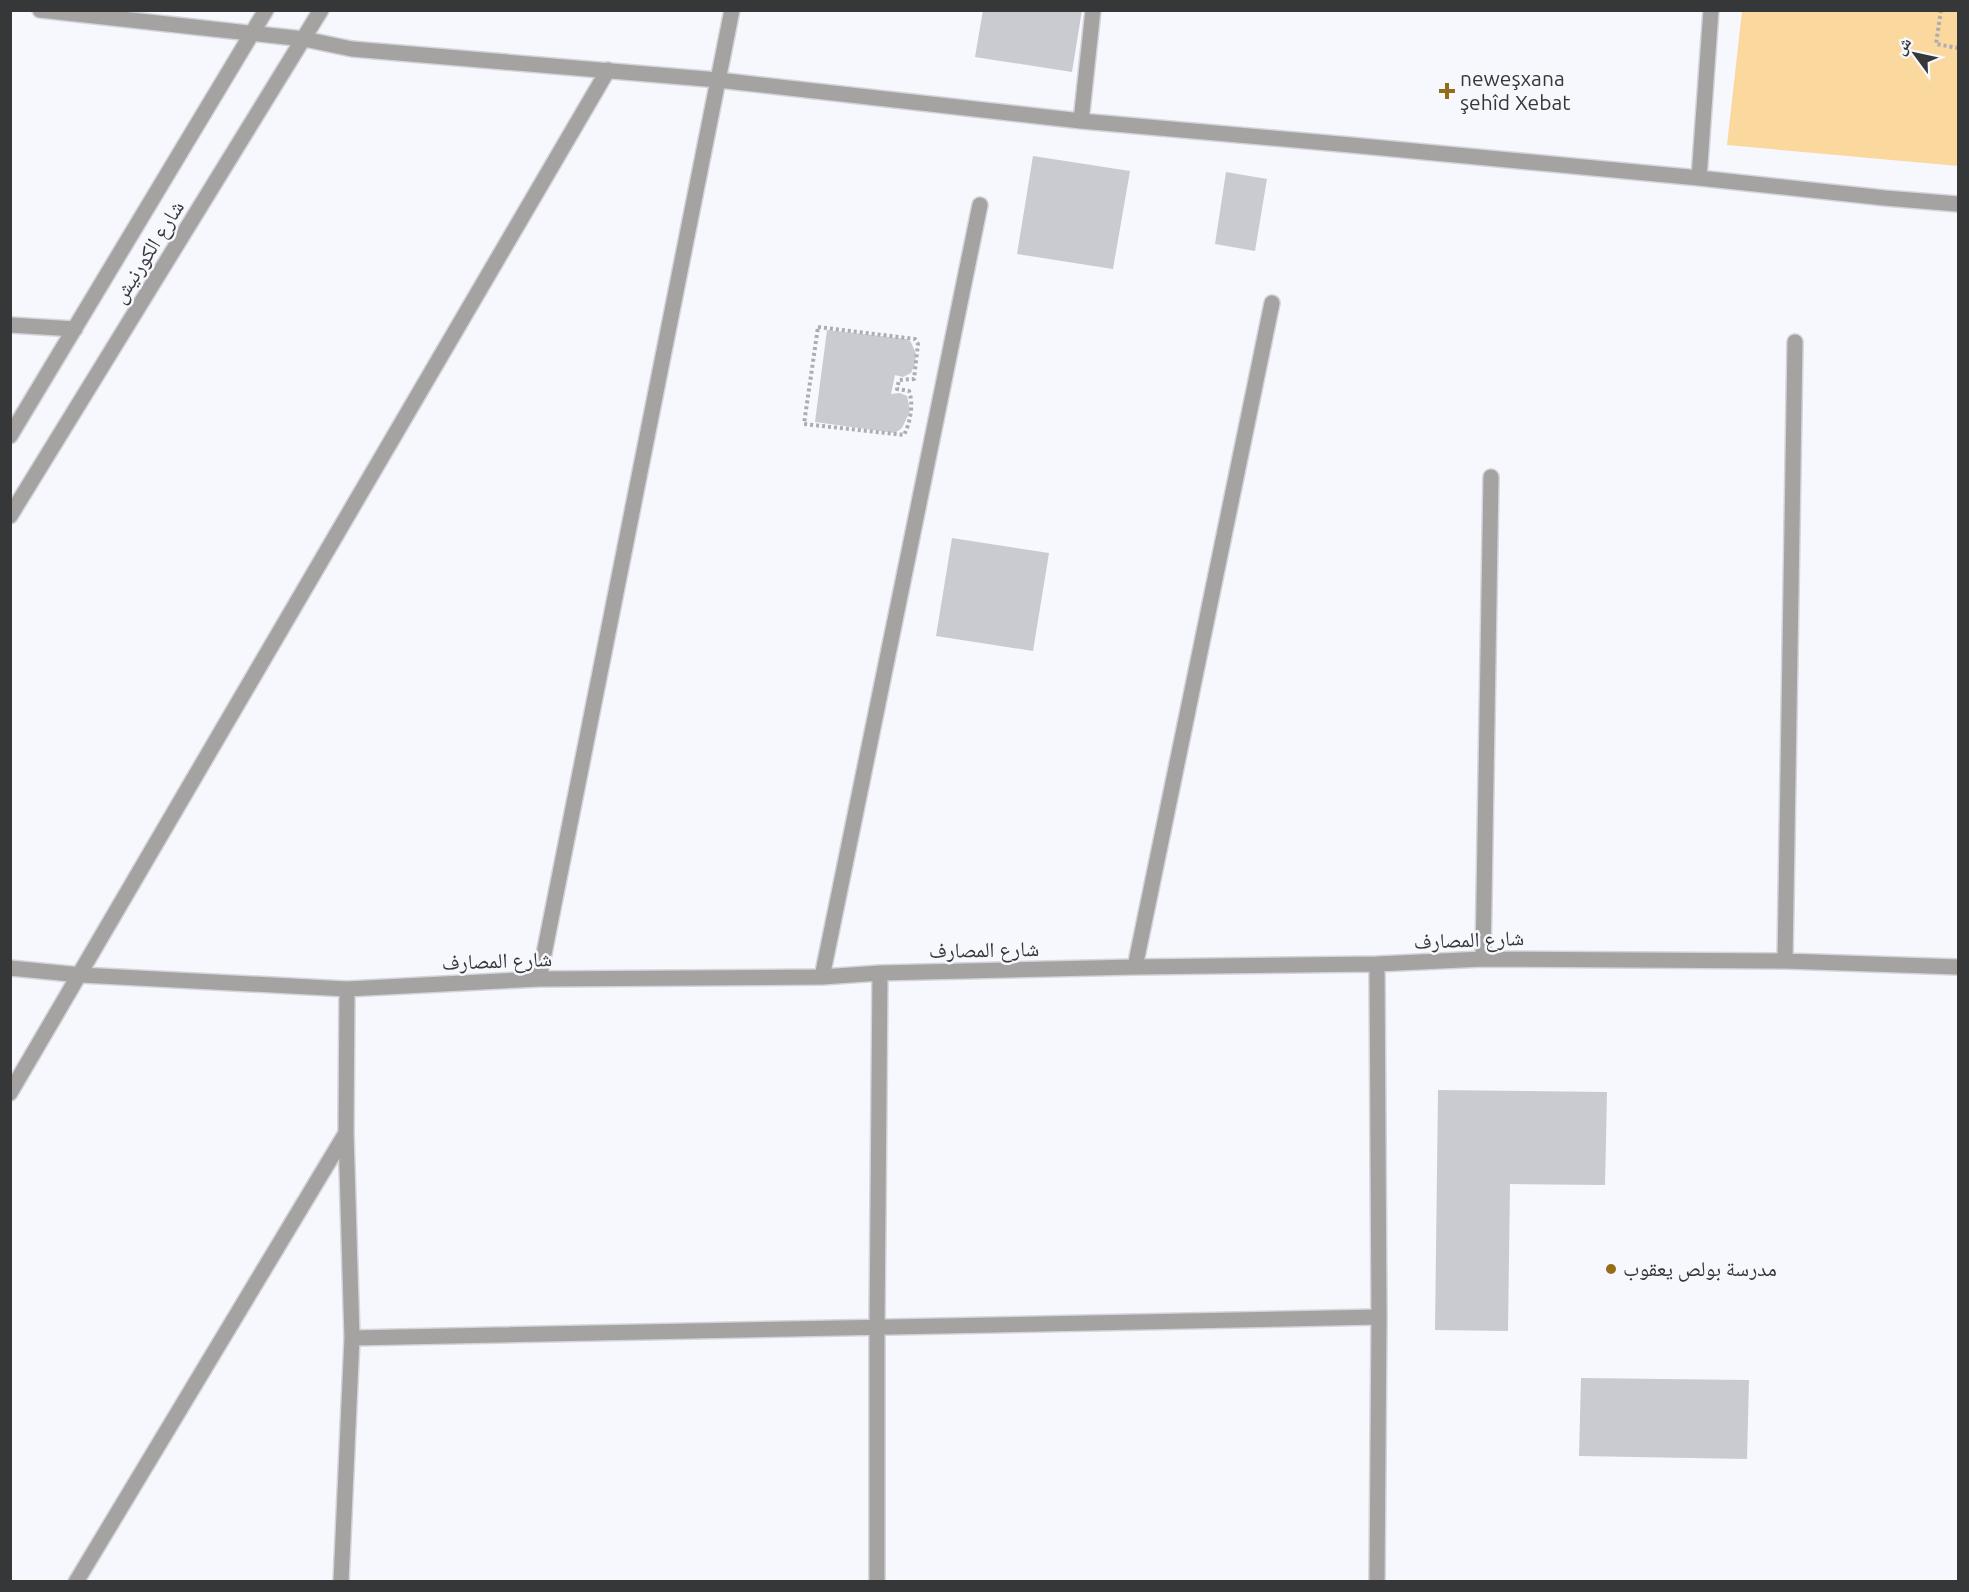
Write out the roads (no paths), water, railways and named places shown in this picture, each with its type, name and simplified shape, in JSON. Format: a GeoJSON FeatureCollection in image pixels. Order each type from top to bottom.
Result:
{"type":"FeatureCollection","features":[{"type":"Feature","properties":{"kind":"street"},"geometry":{"type":"LineString","coordinates":[[40,10],[304,39],[352,49],[718,80],[1081,121],[1959,204]]}},
{"type":"Feature","properties":{"kind":"street","name":"شارع الكورنيش"},"geometry":{"type":"LineString","coordinates":[[10,436],[266,10]]}},
{"type":"Feature","properties":{"kind":"street","name":"شارع الكورنيش"},"geometry":{"type":"LineString","coordinates":[[10,516],[321,10]]}},
{"type":"Feature","properties":{"kind":"street"},"geometry":{"type":"LineString","coordinates":[[539,980],[732,10]]}},
{"type":"Feature","properties":{"kind":"street"},"geometry":{"type":"LineString","coordinates":[[1081,121],[1094,10]]}},
{"type":"Feature","properties":{"kind":"street"},"geometry":{"type":"LineString","coordinates":[[1699,178],[1711,10]]}},
{"type":"Feature","properties":{"kind":"street"},"geometry":{"type":"LineString","coordinates":[[10,1093],[608,70]]}},
{"type":"Feature","properties":{"kind":"street"},"geometry":{"type":"LineString","coordinates":[[822,977],[980,205]]}},
{"type":"Feature","properties":{"kind":"street"},"geometry":{"type":"LineString","coordinates":[[1135,967],[1272,303]]}},
{"type":"Feature","properties":{"kind":"street"},"geometry":{"type":"LineString","coordinates":[[10,325],[75,329]]}},
{"type":"Feature","properties":{"kind":"street"},"geometry":{"type":"LineString","coordinates":[[1785,962],[1795,342]]}},
{"type":"Feature","properties":{"kind":"street"},"geometry":{"type":"LineString","coordinates":[[1483,959],[1491,477]]}},
{"type":"Feature","properties":{"kind":"street","name":"شارع المصارف"},"geometry":{"type":"LineString","coordinates":[[10,968],[81,975],[347,989],[539,980],[822,977],[880,973],[1377,964],[1483,959],[1785,962],[1959,967]]}},
{"type":"Feature","properties":{"kind":"street"},"geometry":{"type":"LineString","coordinates":[[1377,964],[1379,1317],[1377,1581]]}},
{"type":"Feature","properties":{"kind":"street"},"geometry":{"type":"LineString","coordinates":[[877,1581],[880,973]]}},
{"type":"Feature","properties":{"kind":"street"},"geometry":{"type":"LineString","coordinates":[[341,1581],[352,1338],[346,1132],[347,989]]}},
{"type":"Feature","properties":{"kind":"street"},"geometry":{"type":"LineString","coordinates":[[75,1581],[346,1132]]}},
{"type":"Feature","properties":{"kind":"street"},"geometry":{"type":"LineString","coordinates":[[352,1338],[1379,1317]]}},
{"type":"Feature","properties":{"kind":"place","name":"neweşxana şehîd Xebat"},"geometry":{"type":"Point","coordinates":[1447,91]}},
{"type":"Feature","properties":{"kind":"place","name":"مدرسة بولص يعقوب"},"geometry":{"type":"Point","coordinates":[1611,1269]}}]}
